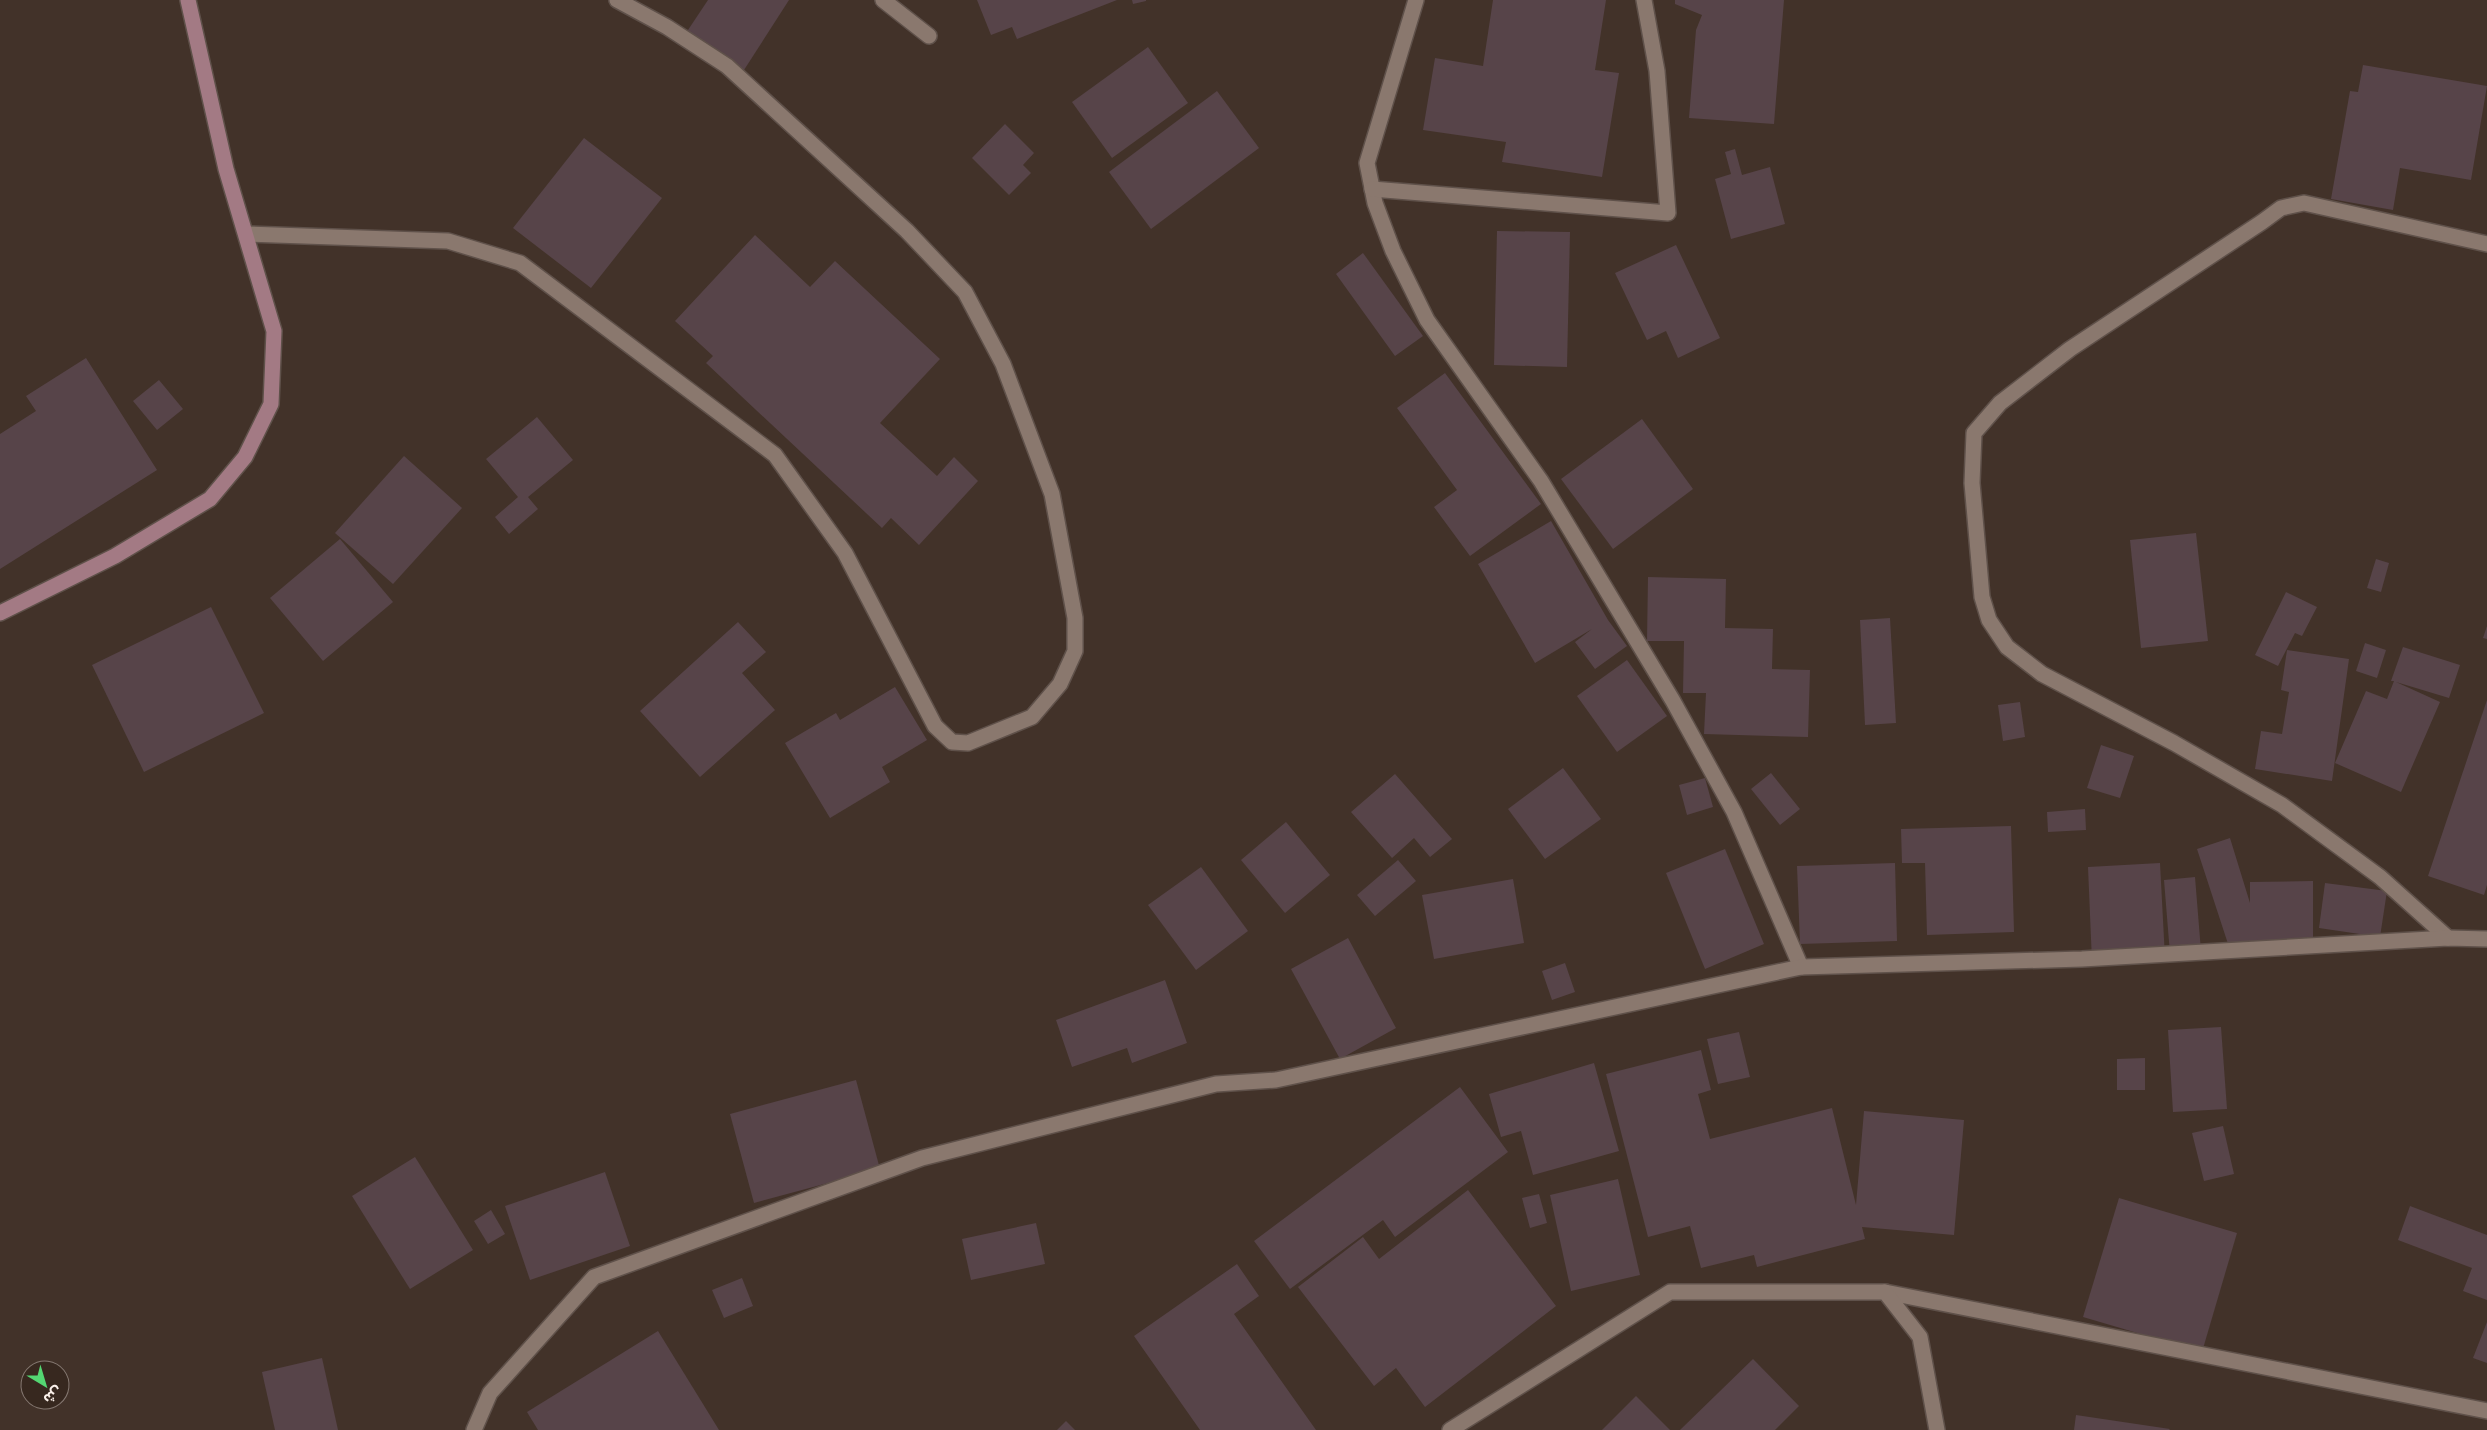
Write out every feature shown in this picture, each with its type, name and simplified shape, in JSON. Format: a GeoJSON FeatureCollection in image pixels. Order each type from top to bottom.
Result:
{"type":"FeatureCollection","features":[{"type":"Feature","properties":{"kind":"main road"},"geometry":{"type":"LineString","coordinates":[[0,613],[116,556],[210,499],[245,457],[271,404],[274,331],[226,168],[188,0]]}},
{"type":"Feature","properties":{"kind":"street"},"geometry":{"type":"LineString","coordinates":[[246,234],[448,241],[520,263],[775,455],[845,553],[935,726],[952,742],[968,743],[1032,717],[1060,684],[1075,651],[1074,618],[1052,494],[1004,364],[965,292],[907,232],[727,66],[667,27],[617,0]]}},
{"type":"Feature","properties":{"kind":"street"},"geometry":{"type":"LineString","coordinates":[[883,0],[929,36]]}},
{"type":"Feature","properties":{"kind":"street"},"geometry":{"type":"LineString","coordinates":[[1416,0],[1367,163],[1372,190],[1393,251],[1426,320],[1541,481],[1673,702],[1724,795],[1801,967]]}},
{"type":"Feature","properties":{"kind":"street"},"geometry":{"type":"LineString","coordinates":[[1372,190],[1668,213],[1657,71],[1644,0]]}},
{"type":"Feature","properties":{"kind":"street"},"geometry":{"type":"LineString","coordinates":[[2448,938],[2380,878],[2282,805],[2174,743],[2042,674],[2007,647],[1989,620],[1982,597],[1972,483],[1974,433],[2000,403],[2070,349],[2281,208],[2304,202],[2487,244]]}},
{"type":"Feature","properties":{"kind":"street"},"geometry":{"type":"LineString","coordinates":[[474,1430],[490,1393],[594,1277],[922,1158],[1216,1084],[1276,1080],[1801,967],[2082,959],[2448,938],[2487,939]]}},
{"type":"Feature","properties":{"kind":"street"},"geometry":{"type":"LineString","coordinates":[[1450,1430],[1670,1292],[1885,1292],[2487,1411]]}},
{"type":"Feature","properties":{"kind":"street"},"geometry":{"type":"LineString","coordinates":[[1885,1292],[1920,1336],[1937,1430]]}},
{"type":"Feature","properties":{"kind":"building"},"geometry":{"type":"Polygon","coordinates":[[[708,0],[789,0],[744,70],[686,33],[708,0]]]}},
{"type":"Feature","properties":{"kind":"building"},"geometry":{"type":"Polygon","coordinates":[[[977,0],[1117,0],[1017,39],[1012,27],[991,35],[977,0]]]}},
{"type":"Feature","properties":{"kind":"building"},"geometry":{"type":"Polygon","coordinates":[[[1132,0],[1146,0],[1146,1],[1133,4],[1132,0]]]}},
{"type":"Feature","properties":{"kind":"building"},"geometry":{"type":"Polygon","coordinates":[[[1493,0],[1606,0],[1595,70],[1619,73],[1602,177],[1502,162],[1506,142],[1423,130],[1435,58],[1483,66],[1493,0]]]}},
{"type":"Feature","properties":{"kind":"building"},"geometry":{"type":"Polygon","coordinates":[[[1675,0],[1784,0],[1774,124],[1689,118],[1696,30],[1702,15],[1675,4],[1675,0]]]}},
{"type":"Feature","properties":{"kind":"building"},"geometry":{"type":"Polygon","coordinates":[[[1148,47],[1188,103],[1112,158],[1072,102],[1148,47]]]}},
{"type":"Feature","properties":{"kind":"building"},"geometry":{"type":"Polygon","coordinates":[[[2363,65],[2487,86],[2471,180],[2400,168],[2393,210],[2331,199],[2350,91],[2358,92],[2363,65]]]}},
{"type":"Feature","properties":{"kind":"building"},"geometry":{"type":"Polygon","coordinates":[[[1217,91],[1259,148],[1151,229],[1109,172],[1217,91]]]}},
{"type":"Feature","properties":{"kind":"building"},"geometry":{"type":"Polygon","coordinates":[[[1005,124],[1034,153],[1023,165],[1031,173],[1009,195],[972,158],[1005,124]]]}},
{"type":"Feature","properties":{"kind":"building"},"geometry":{"type":"Polygon","coordinates":[[[584,138],[662,198],[591,288],[513,228],[584,138]]]}},
{"type":"Feature","properties":{"kind":"building"},"geometry":{"type":"Polygon","coordinates":[[[1735,149],[1742,175],[1770,167],[1785,224],[1731,239],[1715,179],[1731,174],[1725,152],[1735,149]]]}},
{"type":"Feature","properties":{"kind":"building"},"geometry":{"type":"Polygon","coordinates":[[[1497,231],[1570,232],[1567,367],[1494,365],[1497,231]]]}},
{"type":"Feature","properties":{"kind":"building"},"geometry":{"type":"Polygon","coordinates":[[[755,235],[810,287],[835,261],[940,359],[880,423],[937,476],[954,457],[978,481],[919,545],[891,518],[882,528],[706,363],[713,356],[675,321],[755,235]]]}},
{"type":"Feature","properties":{"kind":"building"},"geometry":{"type":"Polygon","coordinates":[[[1676,245],[1720,338],[1678,358],[1666,331],[1647,340],[1615,273],[1676,245]]]}},
{"type":"Feature","properties":{"kind":"building"},"geometry":{"type":"Polygon","coordinates":[[[1363,253],[1423,336],[1395,356],[1336,274],[1363,253]]]}},
{"type":"Feature","properties":{"kind":"building"},"geometry":{"type":"Polygon","coordinates":[[[86,358],[157,470],[0,569],[0,434],[36,411],[26,396],[86,358]]]}},
{"type":"Feature","properties":{"kind":"building"},"geometry":{"type":"Polygon","coordinates":[[[1445,373],[1541,504],[1470,556],[1434,507],[1457,490],[1397,408],[1445,373]]]}},
{"type":"Feature","properties":{"kind":"building"},"geometry":{"type":"Polygon","coordinates":[[[159,380],[183,409],[157,430],[133,401],[159,380]]]}},
{"type":"Feature","properties":{"kind":"building"},"geometry":{"type":"Polygon","coordinates":[[[537,417],[573,460],[528,497],[538,509],[509,534],[495,517],[518,497],[486,459],[537,417]]]}},
{"type":"Feature","properties":{"kind":"building"},"geometry":{"type":"Polygon","coordinates":[[[1642,419],[1693,489],[1613,549],[1561,479],[1642,419]]]}},
{"type":"Feature","properties":{"kind":"building"},"geometry":{"type":"Polygon","coordinates":[[[404,456],[462,508],[393,584],[335,533],[404,456]]]}},
{"type":"Feature","properties":{"kind":"building"},"geometry":{"type":"Polygon","coordinates":[[[1551,521],[1608,620],[1627,646],[1595,669],[1575,642],[1592,629],[1535,663],[1478,564],[1551,521]]]}},
{"type":"Feature","properties":{"kind":"building"},"geometry":{"type":"Polygon","coordinates":[[[2196,533],[2208,641],[2141,648],[2130,540],[2196,533]]]}},
{"type":"Feature","properties":{"kind":"building"},"geometry":{"type":"Polygon","coordinates":[[[340,539],[393,602],[323,661],[270,598],[340,539]]]}},
{"type":"Feature","properties":{"kind":"building"},"geometry":{"type":"Polygon","coordinates":[[[2376,559],[2389,563],[2381,592],[2367,588],[2376,559]]]}},
{"type":"Feature","properties":{"kind":"building"},"geometry":{"type":"Polygon","coordinates":[[[1648,577],[1726,579],[1725,628],[1773,629],[1772,669],[1810,670],[1808,737],[1704,734],[1706,693],[1683,693],[1684,641],[1647,641],[1648,577]]]}},
{"type":"Feature","properties":{"kind":"building"},"geometry":{"type":"Polygon","coordinates":[[[2286,592],[2317,607],[2302,636],[2295,633],[2278,666],[2255,655],[2286,592]]]}},
{"type":"Feature","properties":{"kind":"building"},"geometry":{"type":"Polygon","coordinates":[[[211,607],[264,713],[144,772],[92,665],[211,607]]]}},
{"type":"Feature","properties":{"kind":"building"},"geometry":{"type":"Polygon","coordinates":[[[1890,618],[1896,723],[1865,725],[1860,620],[1890,618]]]}},
{"type":"Feature","properties":{"kind":"building"},"geometry":{"type":"Polygon","coordinates":[[[738,622],[766,652],[742,673],[775,710],[700,777],[640,711],[738,622]]]}},
{"type":"Feature","properties":{"kind":"building"},"geometry":{"type":"Polygon","coordinates":[[[2487,626],[2487,639],[2483,638],[2487,626]]]}},
{"type":"Feature","properties":{"kind":"building"},"geometry":{"type":"Polygon","coordinates":[[[2365,643],[2386,650],[2377,678],[2356,671],[2365,643]]]}},
{"type":"Feature","properties":{"kind":"building"},"geometry":{"type":"Polygon","coordinates":[[[2403,647],[2460,665],[2449,698],[2396,682],[2440,702],[2401,792],[2335,763],[2366,691],[2387,699],[2403,647]]]}},
{"type":"Feature","properties":{"kind":"building"},"geometry":{"type":"Polygon","coordinates":[[[2287,650],[2349,659],[2332,781],[2255,769],[2261,731],[2282,734],[2289,692],[2281,690],[2287,650]]]}},
{"type":"Feature","properties":{"kind":"building"},"geometry":{"type":"Polygon","coordinates":[[[1627,660],[1667,716],[1617,752],[1577,696],[1627,660]]]}},
{"type":"Feature","properties":{"kind":"building"},"geometry":{"type":"Polygon","coordinates":[[[895,687],[927,740],[882,767],[890,782],[830,818],[785,743],[836,713],[840,720],[895,687]]]}},
{"type":"Feature","properties":{"kind":"building"},"geometry":{"type":"Polygon","coordinates":[[[2487,700],[2487,885],[2484,895],[2428,876],[2487,700]]]}},
{"type":"Feature","properties":{"kind":"building"},"geometry":{"type":"Polygon","coordinates":[[[2020,702],[2025,737],[2003,741],[1998,705],[2020,702]]]}},
{"type":"Feature","properties":{"kind":"building"},"geometry":{"type":"Polygon","coordinates":[[[2101,745],[2134,756],[2120,798],[2087,788],[2101,745]]]}},
{"type":"Feature","properties":{"kind":"building"},"geometry":{"type":"Polygon","coordinates":[[[1563,768],[1601,819],[1545,859],[1508,809],[1563,768]]]}},
{"type":"Feature","properties":{"kind":"building"},"geometry":{"type":"Polygon","coordinates":[[[1771,773],[1800,809],[1780,825],[1751,789],[1771,773]]]}},
{"type":"Feature","properties":{"kind":"building"},"geometry":{"type":"Polygon","coordinates":[[[1395,774],[1452,839],[1430,857],[1414,838],[1392,858],[1351,812],[1395,774]]]}},
{"type":"Feature","properties":{"kind":"building"},"geometry":{"type":"Polygon","coordinates":[[[1705,778],[1713,807],[1687,815],[1679,785],[1705,778]]]}},
{"type":"Feature","properties":{"kind":"building"},"geometry":{"type":"Polygon","coordinates":[[[2085,809],[2086,830],[2048,832],[2047,812],[2085,809]]]}},
{"type":"Feature","properties":{"kind":"building"},"geometry":{"type":"Polygon","coordinates":[[[1286,822],[1330,875],[1285,913],[1241,860],[1286,822]]]}},
{"type":"Feature","properties":{"kind":"building"},"geometry":{"type":"Polygon","coordinates":[[[2011,826],[2014,932],[1927,935],[1925,863],[1902,863],[1901,829],[2011,826]]]}},
{"type":"Feature","properties":{"kind":"building"},"geometry":{"type":"Polygon","coordinates":[[[2230,838],[2250,903],[2250,882],[2313,881],[2313,944],[2230,950],[2197,849],[2230,838]]]}},
{"type":"Feature","properties":{"kind":"building"},"geometry":{"type":"Polygon","coordinates":[[[1725,849],[1764,944],[1705,969],[1666,873],[1725,849]]]}},
{"type":"Feature","properties":{"kind":"building"},"geometry":{"type":"Polygon","coordinates":[[[1398,860],[1416,881],[1375,916],[1357,895],[1398,860]]]}},
{"type":"Feature","properties":{"kind":"building"},"geometry":{"type":"Polygon","coordinates":[[[1895,863],[1897,941],[1800,944],[1797,866],[1895,863]]]}},
{"type":"Feature","properties":{"kind":"building"},"geometry":{"type":"Polygon","coordinates":[[[2160,863],[2165,958],[2092,962],[2088,867],[2160,863]]]}},
{"type":"Feature","properties":{"kind":"building"},"geometry":{"type":"Polygon","coordinates":[[[1201,867],[1248,931],[1196,970],[1148,905],[1201,867]]]}},
{"type":"Feature","properties":{"kind":"building"},"geometry":{"type":"Polygon","coordinates":[[[2195,877],[2201,951],[2170,954],[2164,880],[2195,877]]]}},
{"type":"Feature","properties":{"kind":"building"},"geometry":{"type":"Polygon","coordinates":[[[1513,879],[1524,943],[1434,959],[1422,895],[1513,879]]]}},
{"type":"Feature","properties":{"kind":"building"},"geometry":{"type":"Polygon","coordinates":[[[2325,883],[2387,891],[2380,937],[2319,928],[2325,883]]]}},
{"type":"Feature","properties":{"kind":"building"},"geometry":{"type":"Polygon","coordinates":[[[1348,938],[1396,1028],[1340,1059],[1291,969],[1348,938]]]}},
{"type":"Feature","properties":{"kind":"building"},"geometry":{"type":"Polygon","coordinates":[[[1565,963],[1575,992],[1552,1000],[1542,971],[1565,963]]]}},
{"type":"Feature","properties":{"kind":"building"},"geometry":{"type":"Polygon","coordinates":[[[1165,980],[1187,1043],[1132,1063],[1127,1048],[1072,1067],[1056,1020],[1165,980]]]}},
{"type":"Feature","properties":{"kind":"building"},"geometry":{"type":"Polygon","coordinates":[[[2221,1027],[2227,1109],[2173,1112],[2168,1030],[2221,1027]]]}},
{"type":"Feature","properties":{"kind":"building"},"geometry":{"type":"Polygon","coordinates":[[[1739,1032],[1750,1077],[1718,1084],[1707,1039],[1739,1032]]]}},
{"type":"Feature","properties":{"kind":"building"},"geometry":{"type":"Polygon","coordinates":[[[1701,1050],[1711,1090],[1698,1094],[1710,1139],[1832,1108],[1856,1205],[1864,1111],[1964,1120],[1954,1235],[1862,1227],[1865,1239],[1757,1267],[1754,1255],[1701,1268],[1690,1226],[1648,1237],[1606,1074],[1701,1050]]]}},
{"type":"Feature","properties":{"kind":"building"},"geometry":{"type":"Polygon","coordinates":[[[2145,1058],[2145,1090],[2117,1090],[2117,1059],[2145,1058]]]}},
{"type":"Feature","properties":{"kind":"building"},"geometry":{"type":"Polygon","coordinates":[[[1594,1063],[1619,1151],[1533,1175],[1521,1131],[1501,1137],[1489,1094],[1594,1063]]]}},
{"type":"Feature","properties":{"kind":"building"},"geometry":{"type":"Polygon","coordinates":[[[856,1080],[880,1169],[754,1203],[730,1114],[856,1080]]]}},
{"type":"Feature","properties":{"kind":"building"},"geometry":{"type":"Polygon","coordinates":[[[1460,1087],[1508,1152],[1395,1237],[1383,1220],[1290,1289],[1254,1241],[1460,1087]]]}},
{"type":"Feature","properties":{"kind":"building"},"geometry":{"type":"Polygon","coordinates":[[[2223,1126],[2234,1174],[2204,1181],[2192,1133],[2223,1126]]]}},
{"type":"Feature","properties":{"kind":"building"},"geometry":{"type":"Polygon","coordinates":[[[415,1157],[473,1250],[410,1289],[352,1196],[415,1157]]]}},
{"type":"Feature","properties":{"kind":"building"},"geometry":{"type":"Polygon","coordinates":[[[605,1172],[630,1246],[530,1280],[505,1206],[605,1172]]]}},
{"type":"Feature","properties":{"kind":"building"},"geometry":{"type":"Polygon","coordinates":[[[1618,1179],[1640,1275],[1571,1291],[1550,1195],[1618,1179]]]}},
{"type":"Feature","properties":{"kind":"building"},"geometry":{"type":"Polygon","coordinates":[[[1468,1190],[1556,1306],[1425,1407],[1396,1368],[1374,1386],[1298,1287],[1363,1237],[1379,1259],[1468,1190]]]}},
{"type":"Feature","properties":{"kind":"building"},"geometry":{"type":"Polygon","coordinates":[[[1539,1194],[1547,1223],[1530,1228],[1522,1198],[1539,1194]]]}},
{"type":"Feature","properties":{"kind":"building"},"geometry":{"type":"Polygon","coordinates":[[[2119,1198],[2237,1233],[2202,1352],[2083,1317],[2119,1198]]]}},
{"type":"Feature","properties":{"kind":"building"},"geometry":{"type":"Polygon","coordinates":[[[2410,1206],[2487,1235],[2487,1300],[2463,1291],[2472,1268],[2398,1240],[2410,1206]]]}},
{"type":"Feature","properties":{"kind":"building"},"geometry":{"type":"Polygon","coordinates":[[[491,1210],[505,1234],[488,1244],[474,1221],[491,1210]]]}},
{"type":"Feature","properties":{"kind":"building"},"geometry":{"type":"Polygon","coordinates":[[[1036,1223],[1045,1264],[971,1280],[962,1239],[1036,1223]]]}},
{"type":"Feature","properties":{"kind":"building"},"geometry":{"type":"Polygon","coordinates":[[[1237,1264],[1259,1296],[1234,1314],[1316,1430],[1200,1430],[1134,1336],[1237,1264]]]}},
{"type":"Feature","properties":{"kind":"building"},"geometry":{"type":"Polygon","coordinates":[[[742,1278],[753,1306],[724,1318],[712,1290],[742,1278]]]}},
{"type":"Feature","properties":{"kind":"building"},"geometry":{"type":"Polygon","coordinates":[[[2487,1322],[2487,1363],[2473,1358],[2487,1322]]]}},
{"type":"Feature","properties":{"kind":"building"},"geometry":{"type":"Polygon","coordinates":[[[658,1331],[719,1430],[538,1430],[527,1412],[658,1331]]]}},
{"type":"Feature","properties":{"kind":"building"},"geometry":{"type":"Polygon","coordinates":[[[322,1358],[338,1430],[275,1430],[262,1372],[322,1358]]]}},
{"type":"Feature","properties":{"kind":"building"},"geometry":{"type":"Polygon","coordinates":[[[1753,1359],[1799,1406],[1775,1430],[1680,1430],[1753,1359]]]}},
{"type":"Feature","properties":{"kind":"building"},"geometry":{"type":"Polygon","coordinates":[[[1636,1396],[1670,1430],[1602,1430],[1636,1396]]]}},
{"type":"Feature","properties":{"kind":"building"},"geometry":{"type":"Polygon","coordinates":[[[2076,1415],[2170,1429],[2074,1430],[2076,1415]]]}},
{"type":"Feature","properties":{"kind":"building"},"geometry":{"type":"Polygon","coordinates":[[[1066,1421],[1075,1430],[1057,1430],[1066,1421]]]}}]}
